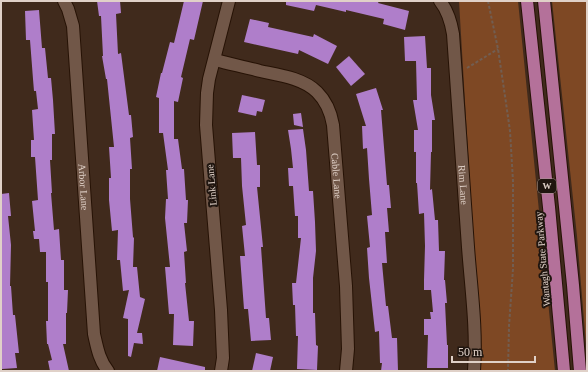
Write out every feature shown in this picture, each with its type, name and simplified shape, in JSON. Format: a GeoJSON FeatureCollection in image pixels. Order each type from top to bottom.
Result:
{"type":"FeatureCollection","features":[{"type":"Feature","properties":{"kind":"highway","name":"Wantagh State Parkway"},"geometry":{"type":"LineString","coordinates":[[527,1],[549,207],[564,371]]}},
{"type":"Feature","properties":{"kind":"highway","name":"W"},"geometry":{"type":"LineString","coordinates":[[544,1],[573,285],[580,371]]}},
{"type":"Feature","properties":{"kind":"street","name":"Arbor Lane"},"geometry":{"type":"LineString","coordinates":[[64,1],[73,26],[94,334],[99,356],[108,371]]}},
{"type":"Feature","properties":{"kind":"street","name":"Link Lane"},"geometry":{"type":"LineString","coordinates":[[221,371],[223,358],[221,310],[206,125],[209,79],[215,60],[228,1]]}},
{"type":"Feature","properties":{"kind":"street","name":"Rim Lane"},"geometry":{"type":"LineString","coordinates":[[440,1],[444,5],[450,19],[453,34],[468,250],[475,320],[474,371]]}},
{"type":"Feature","properties":{"kind":"street","name":"Cable Lane"},"geometry":{"type":"LineString","coordinates":[[215,60],[288,77],[307,84],[318,93],[326,103],[333,126],[346,286],[348,349],[346,371]]}},
{"type":"Feature","properties":{"kind":"path"},"geometry":{"type":"LineString","coordinates":[[488,1],[498,49],[510,131],[513,181],[513,269],[509,326],[508,371]]}},
{"type":"Feature","properties":{"kind":"path"},"geometry":{"type":"LineString","coordinates":[[456,75],[498,49]]}},
{"type":"Feature","properties":{"kind":"shaded area"},"geometry":{"type":"Polygon","coordinates":[[[459,1],[518,1],[555,371],[476,371],[478,320],[459,1]]]}},
{"type":"Feature","properties":{"kind":"shaded area"},"geometry":{"type":"Polygon","coordinates":[[[552,1],[587,1],[587,356],[577,236],[552,1]]]}},
{"type":"Feature","properties":{"kind":"building"},"geometry":{"type":"Polygon","coordinates":[[[97,1],[120,1],[121,13],[116,14],[118,54],[121,53],[129,115],[131,115],[133,137],[130,138],[132,169],[130,169],[130,199],[134,238],[133,267],[137,267],[140,297],[145,299],[137,333],[142,333],[143,344],[134,343],[131,357],[128,356],[128,319],[123,318],[129,290],[123,291],[120,260],[117,260],[118,230],[112,231],[109,200],[109,178],[111,178],[109,147],[114,147],[107,79],[102,56],[101,16],[99,16],[97,1]]]}},
{"type":"Feature","properties":{"kind":"building"},"geometry":{"type":"Polygon","coordinates":[[[184,1],[203,1],[194,40],[190,39],[181,77],[183,78],[178,102],[174,101],[174,139],[178,139],[182,169],[184,169],[186,200],[188,200],[187,223],[184,223],[187,251],[184,252],[185,283],[189,321],[194,321],[193,346],[173,345],[174,314],[169,314],[165,267],[170,267],[165,218],[166,199],[168,199],[166,170],[168,170],[163,133],[159,133],[159,98],[156,97],[170,42],[174,43],[184,1]]]}},
{"type":"Feature","properties":{"kind":"building"},"geometry":{"type":"Polygon","coordinates":[[[286,1],[379,1],[378,3],[409,11],[405,30],[383,24],[384,19],[316,5],[314,11],[286,5],[286,1]]]}},
{"type":"Feature","properties":{"kind":"building"},"geometry":{"type":"Polygon","coordinates":[[[39,10],[42,48],[45,48],[48,78],[51,78],[53,100],[55,134],[52,134],[52,160],[50,160],[51,193],[54,230],[59,229],[61,260],[64,260],[64,290],[68,290],[66,344],[63,344],[69,371],[50,371],[48,361],[52,360],[47,344],[46,321],[48,321],[48,282],[46,282],[46,252],[40,252],[39,239],[34,239],[33,231],[35,231],[32,201],[38,200],[35,157],[31,157],[31,140],[34,140],[32,110],[38,109],[36,91],[34,91],[30,40],[26,40],[25,11],[39,10]]]}},
{"type":"Feature","properties":{"kind":"building"},"geometry":{"type":"Polygon","coordinates":[[[250,19],[269,23],[268,27],[313,37],[314,34],[337,46],[328,64],[299,50],[298,54],[244,42],[250,19]]]}},
{"type":"Feature","properties":{"kind":"building"},"geometry":{"type":"Polygon","coordinates":[[[425,36],[427,68],[431,68],[431,95],[435,120],[432,120],[430,190],[432,189],[435,220],[438,220],[439,251],[445,251],[444,280],[447,303],[445,303],[448,368],[427,368],[428,335],[424,335],[424,319],[431,319],[430,312],[433,312],[431,290],[424,290],[424,213],[419,214],[416,183],[414,130],[418,130],[413,100],[417,100],[416,61],[405,61],[404,37],[425,36]]]}},
{"type":"Feature","properties":{"kind":"building"},"geometry":{"type":"Polygon","coordinates":[[[349,56],[365,74],[351,86],[336,67],[349,56]]]}},
{"type":"Feature","properties":{"kind":"building"},"geometry":{"type":"Polygon","coordinates":[[[376,88],[383,110],[381,110],[387,185],[389,185],[391,208],[387,208],[389,232],[385,232],[387,263],[382,263],[386,306],[388,306],[392,338],[397,338],[398,371],[381,371],[382,363],[380,363],[379,331],[375,332],[369,278],[367,248],[370,247],[367,216],[372,215],[367,148],[363,149],[362,126],[366,126],[356,94],[376,88]]]}},
{"type":"Feature","properties":{"kind":"building"},"geometry":{"type":"Polygon","coordinates":[[[242,95],[265,100],[262,112],[257,111],[256,116],[238,112],[242,95]]]}},
{"type":"Feature","properties":{"kind":"building"},"geometry":{"type":"Polygon","coordinates":[[[301,113],[303,127],[294,125],[293,114],[301,113]]]}},
{"type":"Feature","properties":{"kind":"building"},"geometry":{"type":"Polygon","coordinates":[[[303,129],[309,191],[313,191],[315,222],[316,251],[313,278],[313,313],[315,313],[316,345],[318,346],[317,370],[297,369],[298,336],[296,336],[295,305],[293,305],[292,283],[296,283],[301,238],[298,238],[298,216],[295,216],[293,186],[289,186],[288,168],[293,168],[288,130],[303,129]]]}},
{"type":"Feature","properties":{"kind":"building"},"geometry":{"type":"Polygon","coordinates":[[[255,132],[257,165],[260,165],[260,187],[257,187],[263,247],[261,247],[266,318],[269,318],[271,340],[251,341],[248,309],[244,309],[240,256],[245,256],[242,226],[246,225],[241,158],[233,158],[232,133],[255,132]]]}},
{"type":"Feature","properties":{"kind":"building"},"geometry":{"type":"Polygon","coordinates":[[[9,193],[11,216],[8,216],[11,245],[10,286],[19,353],[15,353],[17,368],[2,369],[1,194],[9,193]]]}},
{"type":"Feature","properties":{"kind":"building"},"geometry":{"type":"Polygon","coordinates":[[[256,353],[273,357],[270,371],[252,371],[256,353]]]}},
{"type":"Feature","properties":{"kind":"building"},"geometry":{"type":"Polygon","coordinates":[[[160,357],[205,367],[205,371],[157,371],[160,357]]]}}]}
